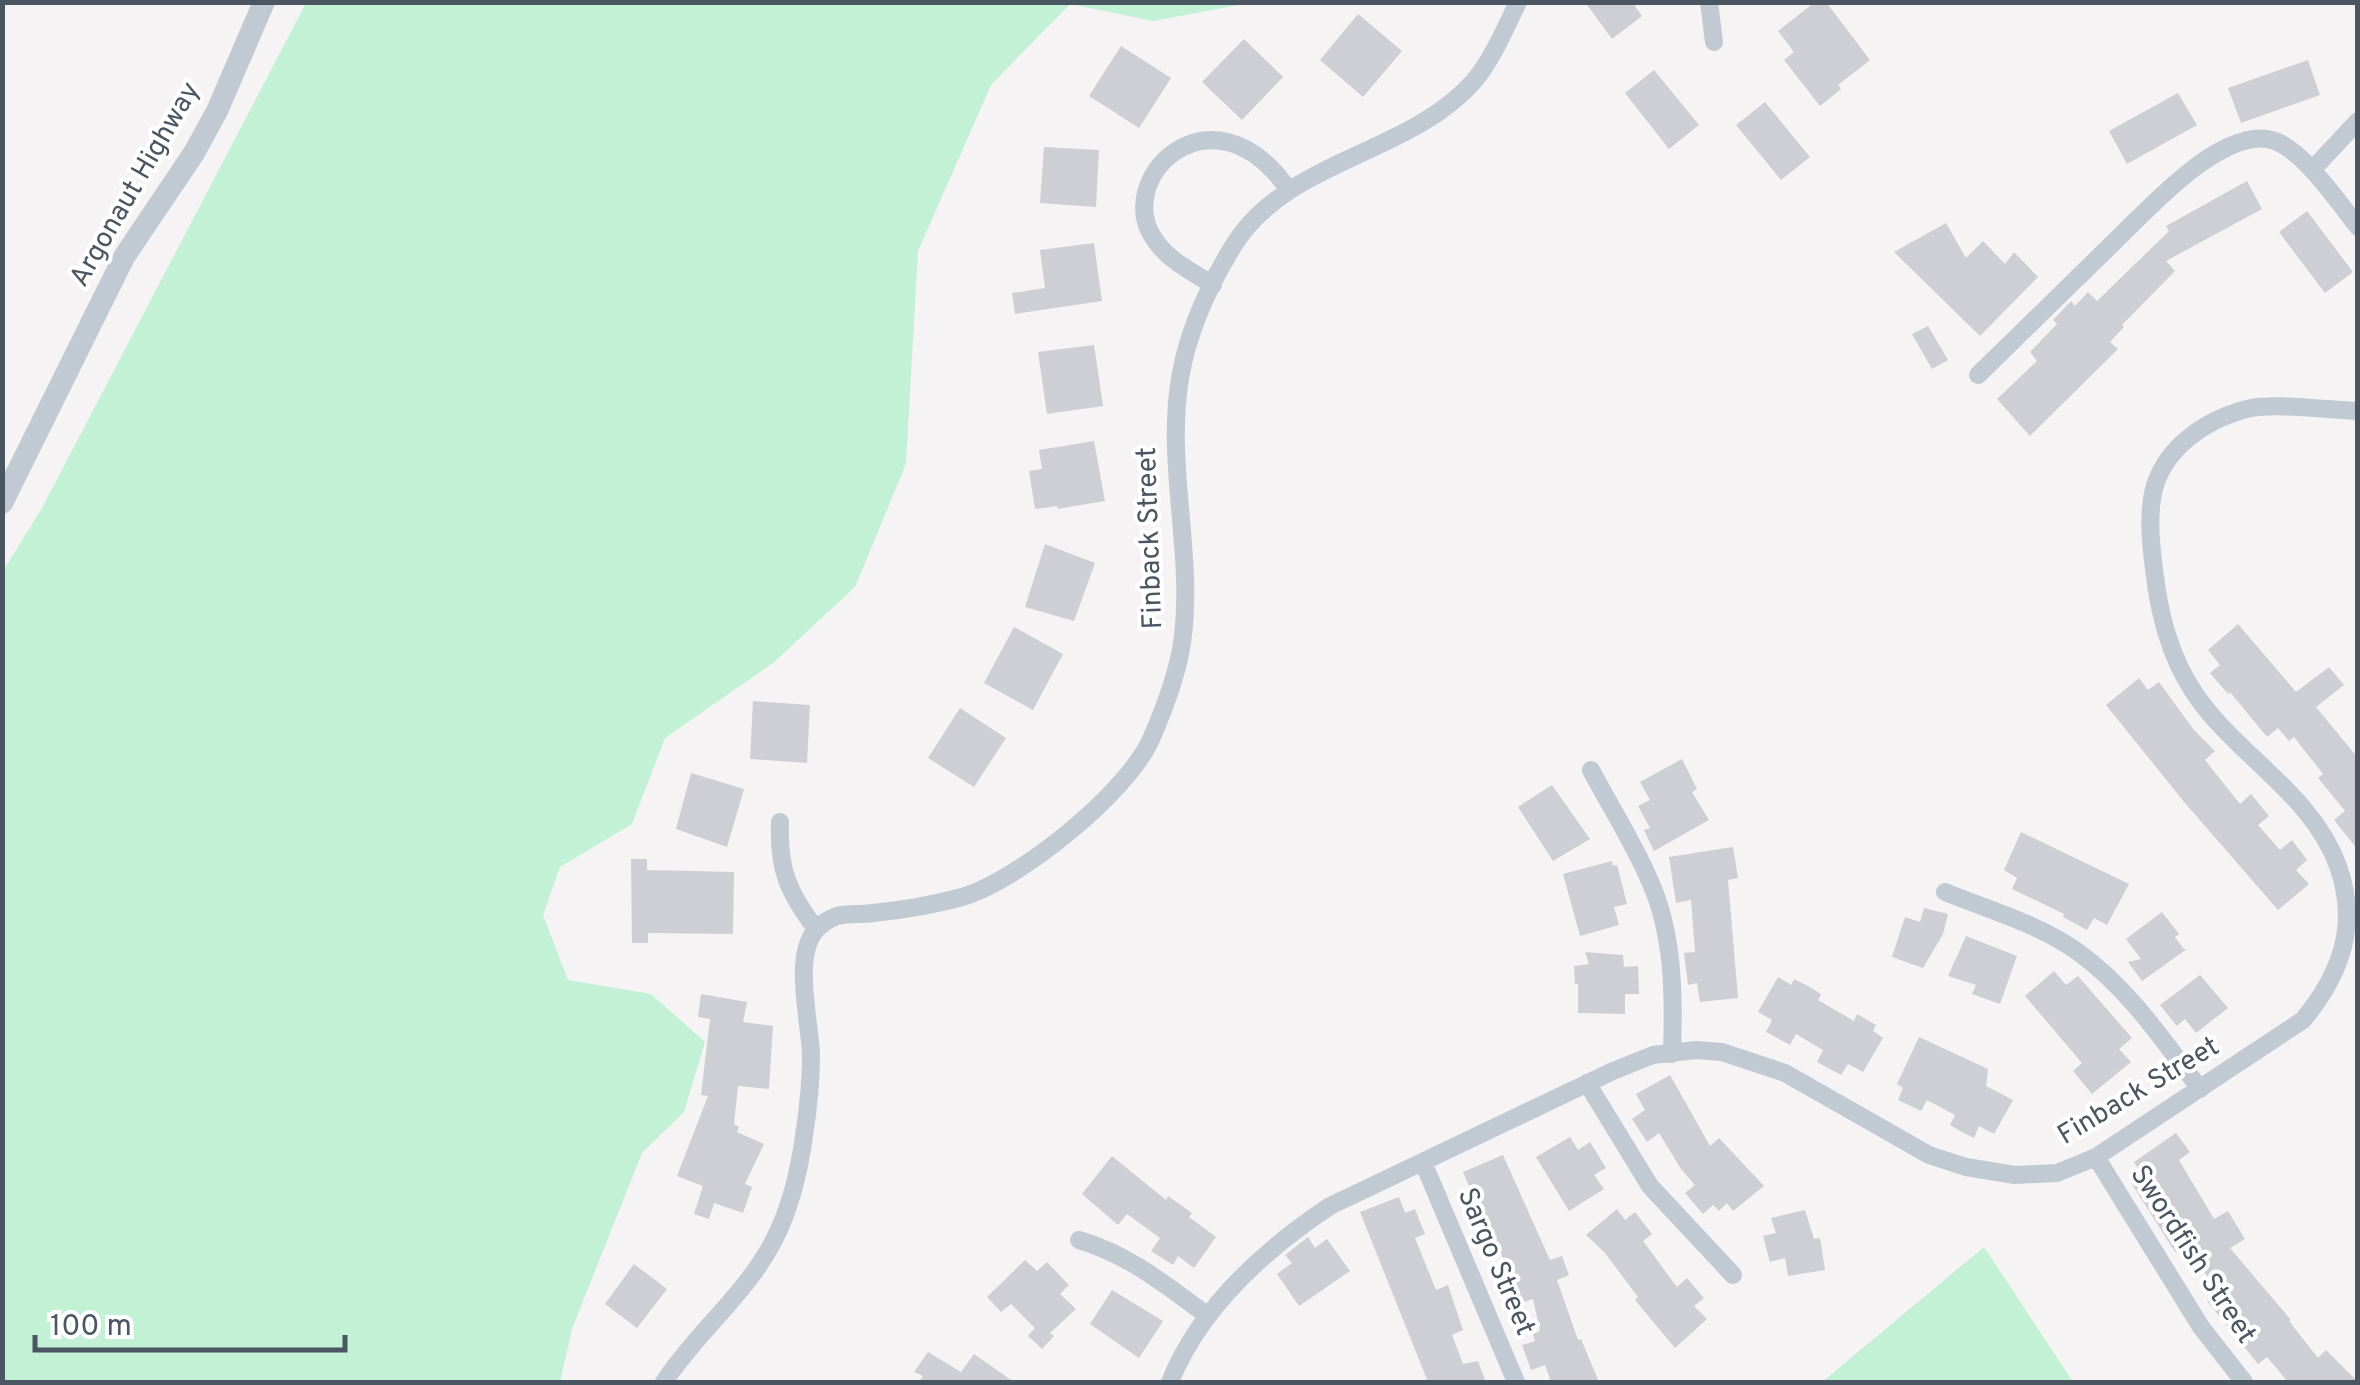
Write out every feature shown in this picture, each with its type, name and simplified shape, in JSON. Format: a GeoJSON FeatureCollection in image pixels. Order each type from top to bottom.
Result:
{"type":"FeatureCollection","features":[{"type":"Feature","properties":{"kind":"street","name":"Argonaut Highway"},"geometry":{"type":"LineString","coordinates":[[2,502],[124,257],[194,154],[217,112],[264,2]]}},
{"type":"Feature","properties":{"kind":"street","name":"Finback Street"},"geometry":{"type":"LineString","coordinates":[[816,929],[834,917],[918,907],[966,896],[1010,877],[1113,790],[1149,744],[1172,687],[1183,641],[1174,442],[1180,374],[1193,325],[1212,284],[1234,244],[1260,212],[1288,189],[1430,116],[1473,82],[1496,48],[1518,2]]}},
{"type":"Feature","properties":{"kind":"street"},"geometry":{"type":"LineString","coordinates":[[1708,2],[1714,42]]}},
{"type":"Feature","properties":{"kind":"street"},"geometry":{"type":"LineString","coordinates":[[2312,170],[2358,121]]}},
{"type":"Feature","properties":{"kind":"street"},"geometry":{"type":"LineString","coordinates":[[1212,284],[1156,242],[1143,214],[1148,188],[1160,166],[1179,148],[1204,138],[1226,139],[1250,150],[1274,170],[1288,189]]}},
{"type":"Feature","properties":{"kind":"street"},"geometry":{"type":"LineString","coordinates":[[1978,374],[2154,203],[2190,171],[2222,150],[2250,140],[2272,139],[2290,149],[2358,227]]}},
{"type":"Feature","properties":{"kind":"street","name":"Finback Street"},"geometry":{"type":"LineString","coordinates":[[1170,1382],[1208,1316],[1242,1276],[1287,1235],[1330,1206],[1587,1083],[1653,1056],[1722,1052],[1758,1062],[1929,1155],[1966,1167],[2015,1175],[2057,1174],[2096,1156],[2303,1020],[2326,992],[2340,962],[2347,929],[2346,892],[2337,862],[2299,804],[2219,725],[2192,691],[2176,658],[2160,616],[2150,534],[2153,492],[2163,468],[2184,440],[2208,423],[2255,407],[2358,412]]}},
{"type":"Feature","properties":{"kind":"street"},"geometry":{"type":"LineString","coordinates":[[1591,770],[1650,881],[1664,924],[1670,963],[1672,1054]]}},
{"type":"Feature","properties":{"kind":"street"},"geometry":{"type":"LineString","coordinates":[[664,1382],[756,1268],[773,1243],[791,1202],[804,1136],[811,1058],[805,967],[816,929],[795,902],[786,882],[779,846],[780,822]]}},
{"type":"Feature","properties":{"kind":"street"},"geometry":{"type":"LineString","coordinates":[[1944,892],[2039,930],[2076,951],[2118,986],[2200,1090]]}},
{"type":"Feature","properties":{"kind":"street"},"geometry":{"type":"LineString","coordinates":[[1587,1083],[1650,1186],[1733,1275]]}},
{"type":"Feature","properties":{"kind":"street","name":"Swordfish Street"},"geometry":{"type":"LineString","coordinates":[[2096,1156],[2201,1327],[2244,1382]]}},
{"type":"Feature","properties":{"kind":"street","name":"Sargo Street"},"geometry":{"type":"LineString","coordinates":[[1423,1162],[1516,1382]]}},
{"type":"Feature","properties":{"kind":"street"},"geometry":{"type":"LineString","coordinates":[[1080,1240],[1131,1260],[1208,1316]]}},
{"type":"Feature","properties":{"kind":"green space"},"geometry":{"type":"Polygon","coordinates":[[[306,3],[1249,3],[1153,21],[1070,4],[991,85],[918,251],[906,464],[855,587],[773,663],[665,738],[632,824],[560,867],[543,915],[568,980],[651,994],[705,1042],[684,1112],[642,1153],[572,1329],[560,1382],[3,1382],[3,571],[42,508],[306,3]]]}},
{"type":"Feature","properties":{"kind":"green space"},"geometry":{"type":"Polygon","coordinates":[[[1984,1247],[2073,1382],[1822,1382],[1984,1247]]]}},
{"type":"Feature","properties":{"kind":"building"},"geometry":{"type":"Polygon","coordinates":[[[1585,2],[1632,2],[1642,16],[1612,39],[1585,2]]]}},
{"type":"Feature","properties":{"kind":"building"},"geometry":{"type":"Polygon","coordinates":[[[1815,2],[1826,2],[1870,60],[1838,85],[1841,89],[1820,106],[1784,60],[1794,52],[1778,31],[1815,2]]]}},
{"type":"Feature","properties":{"kind":"building"},"geometry":{"type":"Polygon","coordinates":[[[1358,14],[1402,51],[1363,97],[1320,60],[1358,14]]]}},
{"type":"Feature","properties":{"kind":"building"},"geometry":{"type":"Polygon","coordinates":[[[1244,39],[1283,77],[1242,120],[1202,82],[1244,39]]]}},
{"type":"Feature","properties":{"kind":"building"},"geometry":{"type":"Polygon","coordinates":[[[1121,46],[1171,78],[1139,128],[1089,96],[1121,46]]]}},
{"type":"Feature","properties":{"kind":"building"},"geometry":{"type":"Polygon","coordinates":[[[2308,60],[2320,95],[2241,123],[2228,88],[2308,60]]]}},
{"type":"Feature","properties":{"kind":"building"},"geometry":{"type":"Polygon","coordinates":[[[1654,70],[1699,125],[1669,149],[1625,93],[1654,70]]]}},
{"type":"Feature","properties":{"kind":"building"},"geometry":{"type":"Polygon","coordinates":[[[2178,93],[2197,125],[2127,164],[2109,131],[2178,93]]]}},
{"type":"Feature","properties":{"kind":"building"},"geometry":{"type":"Polygon","coordinates":[[[1765,102],[1810,157],[1781,180],[1736,125],[1765,102]]]}},
{"type":"Feature","properties":{"kind":"building"},"geometry":{"type":"Polygon","coordinates":[[[1044,147],[1099,150],[1096,207],[1040,203],[1044,147]]]}},
{"type":"Feature","properties":{"kind":"building"},"geometry":{"type":"Polygon","coordinates":[[[2247,181],[2262,209],[2166,261],[2175,271],[2122,325],[2110,342],[2118,349],[2030,436],[1997,399],[2037,361],[2030,352],[2057,324],[2053,320],[2071,301],[2075,306],[2088,292],[2097,301],[2169,231],[2166,226],[2247,181]]]}},
{"type":"Feature","properties":{"kind":"building"},"geometry":{"type":"Polygon","coordinates":[[[2307,211],[2353,272],[2325,293],[2279,232],[2307,211]]]}},
{"type":"Feature","properties":{"kind":"building"},"geometry":{"type":"Polygon","coordinates":[[[1946,223],[1966,258],[1983,241],[2005,264],[2014,252],[2038,277],[1980,336],[1894,252],[1946,223]]]}},
{"type":"Feature","properties":{"kind":"building"},"geometry":{"type":"Polygon","coordinates":[[[1094,243],[1102,301],[1015,314],[1012,293],[1045,288],[1040,250],[1094,243]]]}},
{"type":"Feature","properties":{"kind":"building"},"geometry":{"type":"Polygon","coordinates":[[[1928,326],[1948,360],[1932,369],[1912,334],[1928,326]]]}},
{"type":"Feature","properties":{"kind":"building"},"geometry":{"type":"Polygon","coordinates":[[[1094,345],[1103,406],[1047,414],[1038,352],[1094,345]]]}},
{"type":"Feature","properties":{"kind":"building"},"geometry":{"type":"Polygon","coordinates":[[[1094,441],[1105,501],[1035,509],[1029,471],[1042,469],[1039,450],[1094,441]]]}},
{"type":"Feature","properties":{"kind":"building"},"geometry":{"type":"Polygon","coordinates":[[[1045,544],[1095,563],[1074,621],[1025,607],[1045,544]]]}},
{"type":"Feature","properties":{"kind":"building"},"geometry":{"type":"Polygon","coordinates":[[[2238,624],[2296,692],[2329,667],[2344,685],[2316,707],[2358,758],[2358,850],[2334,820],[2345,811],[2318,778],[2323,774],[2294,737],[2289,741],[2278,728],[2267,737],[2210,673],[2220,665],[2208,650],[2238,624]]]}},
{"type":"Feature","properties":{"kind":"building"},"geometry":{"type":"Polygon","coordinates":[[[1014,627],[1063,654],[1033,710],[984,683],[1014,627]]]}},
{"type":"Feature","properties":{"kind":"building"},"geometry":{"type":"Polygon","coordinates":[[[2139,678],[2148,690],[2159,682],[2194,730],[2215,751],[2205,760],[2240,804],[2251,794],[2269,816],[2258,825],[2280,850],[2292,840],[2307,860],[2296,870],[2309,884],[2278,910],[2106,705],[2139,678]]]}},
{"type":"Feature","properties":{"kind":"building"},"geometry":{"type":"Polygon","coordinates":[[[753,701],[810,705],[807,763],[750,759],[753,701]]]}},
{"type":"Feature","properties":{"kind":"building"},"geometry":{"type":"Polygon","coordinates":[[[960,708],[1006,738],[974,787],[928,758],[960,708]]]}},
{"type":"Feature","properties":{"kind":"building"},"geometry":{"type":"Polygon","coordinates":[[[1682,759],[1697,789],[1692,792],[1709,820],[1654,851],[1644,830],[1650,828],[1638,806],[1650,800],[1640,782],[1682,759]]]}},
{"type":"Feature","properties":{"kind":"building"},"geometry":{"type":"Polygon","coordinates":[[[691,773],[744,789],[727,847],[676,829],[691,773]]]}},
{"type":"Feature","properties":{"kind":"building"},"geometry":{"type":"Polygon","coordinates":[[[1552,785],[1590,839],[1553,861],[1518,807],[1552,785]]]}},
{"type":"Feature","properties":{"kind":"building"},"geometry":{"type":"Polygon","coordinates":[[[2021,832],[2129,884],[2107,925],[2094,918],[2087,930],[2063,917],[2064,914],[2012,889],[2017,878],[2004,870],[2021,832]]]}},
{"type":"Feature","properties":{"kind":"building"},"geometry":{"type":"Polygon","coordinates":[[[1733,847],[1738,878],[1728,880],[1738,998],[1700,1002],[1697,983],[1688,985],[1684,953],[1695,952],[1691,900],[1676,903],[1669,857],[1733,847]]]}},
{"type":"Feature","properties":{"kind":"building"},"geometry":{"type":"Polygon","coordinates":[[[631,859],[647,859],[647,870],[734,872],[733,934],[648,933],[648,943],[632,943],[631,859]]]}},
{"type":"Feature","properties":{"kind":"building"},"geometry":{"type":"Polygon","coordinates":[[[1612,861],[1613,866],[1617,865],[1627,904],[1614,907],[1619,925],[1580,936],[1563,874],[1612,861]]]}},
{"type":"Feature","properties":{"kind":"building"},"geometry":{"type":"Polygon","coordinates":[[[1924,908],[1948,914],[1943,934],[1923,968],[1892,957],[1905,917],[1920,922],[1924,908]]]}},
{"type":"Feature","properties":{"kind":"building"},"geometry":{"type":"Polygon","coordinates":[[[2162,912],[2179,934],[2175,937],[2187,949],[2142,981],[2128,962],[2141,959],[2126,939],[2162,912]]]}},
{"type":"Feature","properties":{"kind":"building"},"geometry":{"type":"Polygon","coordinates":[[[1966,936],[2017,956],[2000,1004],[1972,994],[1976,985],[1948,976],[1966,936]]]}},
{"type":"Feature","properties":{"kind":"building"},"geometry":{"type":"Polygon","coordinates":[[[1585,952],[1623,955],[1624,967],[1638,966],[1639,994],[1625,994],[1625,1014],[1578,1013],[1574,966],[1589,964],[1585,952]]]}},
{"type":"Feature","properties":{"kind":"building"},"geometry":{"type":"Polygon","coordinates":[[[2054,971],[2066,985],[2078,976],[2132,1038],[2119,1049],[2131,1062],[2092,1094],[2073,1071],[2082,1063],[2025,996],[2054,971]]]}},
{"type":"Feature","properties":{"kind":"building"},"geometry":{"type":"Polygon","coordinates":[[[2200,975],[2228,1008],[2196,1033],[2185,1019],[2177,1026],[2160,1005],[2200,975]]]}},
{"type":"Feature","properties":{"kind":"building"},"geometry":{"type":"Polygon","coordinates":[[[1778,977],[1791,985],[1794,979],[1808,986],[1821,994],[1818,1000],[1854,1021],[1857,1014],[1876,1025],[1873,1031],[1883,1038],[1863,1072],[1848,1064],[1841,1075],[1817,1062],[1823,1050],[1796,1034],[1790,1045],[1766,1032],[1772,1020],[1758,1012],[1778,977]]]}},
{"type":"Feature","properties":{"kind":"building"},"geometry":{"type":"Polygon","coordinates":[[[701,994],[747,1002],[743,1022],[773,1026],[769,1089],[738,1086],[734,1124],[739,1127],[737,1132],[764,1144],[745,1184],[752,1187],[743,1213],[714,1203],[709,1219],[694,1214],[703,1186],[677,1176],[708,1096],[701,1095],[710,1019],[698,1017],[701,994]]]}},
{"type":"Feature","properties":{"kind":"building"},"geometry":{"type":"Polygon","coordinates":[[[1919,1037],[1988,1069],[1986,1086],[2013,1100],[1994,1134],[1979,1126],[1974,1138],[1950,1125],[1955,1115],[1927,1100],[1921,1111],[1898,1100],[1903,1088],[1897,1084],[1919,1037]]]}},
{"type":"Feature","properties":{"kind":"building"},"geometry":{"type":"Polygon","coordinates":[[[1670,1075],[1710,1146],[1719,1138],[1764,1186],[1733,1211],[1727,1203],[1719,1211],[1713,1205],[1703,1214],[1685,1193],[1695,1185],[1659,1133],[1647,1142],[1632,1119],[1645,1110],[1636,1094],[1670,1075]]]}},
{"type":"Feature","properties":{"kind":"building"},"geometry":{"type":"Polygon","coordinates":[[[2176,1133],[2190,1152],[2179,1160],[2214,1219],[2228,1211],[2245,1239],[2230,1248],[2318,1358],[2326,1350],[2358,1382],[2288,1382],[2267,1357],[2258,1364],[2207,1301],[2218,1292],[2186,1245],[2175,1252],[2130,1181],[2141,1173],[2134,1162],[2176,1133]]]}},
{"type":"Feature","properties":{"kind":"building"},"geometry":{"type":"Polygon","coordinates":[[[1570,1137],[1578,1150],[1590,1142],[1606,1168],[1594,1175],[1604,1189],[1569,1211],[1536,1157],[1570,1137]]]}},
{"type":"Feature","properties":{"kind":"building"},"geometry":{"type":"Polygon","coordinates":[[[1503,1155],[1550,1260],[1562,1256],[1569,1275],[1557,1280],[1578,1340],[1581,1339],[1599,1382],[1551,1382],[1545,1365],[1531,1370],[1522,1345],[1535,1341],[1533,1334],[1540,1331],[1533,1299],[1518,1304],[1513,1290],[1501,1294],[1492,1267],[1505,1262],[1482,1211],[1472,1216],[1460,1193],[1470,1188],[1463,1172],[1503,1155]]]}},
{"type":"Feature","properties":{"kind":"building"},"geometry":{"type":"Polygon","coordinates":[[[1112,1156],[1166,1200],[1168,1196],[1192,1213],[1189,1217],[1216,1237],[1194,1268],[1178,1256],[1173,1265],[1151,1251],[1160,1238],[1127,1214],[1118,1225],[1082,1194],[1112,1156]]]}},
{"type":"Feature","properties":{"kind":"building"},"geometry":{"type":"Polygon","coordinates":[[[1399,1197],[1405,1213],[1415,1209],[1425,1234],[1415,1238],[1436,1290],[1448,1285],[1463,1330],[1452,1335],[1463,1364],[1478,1361],[1486,1382],[1428,1382],[1360,1212],[1399,1197]]]}},
{"type":"Feature","properties":{"kind":"building"},"geometry":{"type":"Polygon","coordinates":[[[1617,1209],[1625,1220],[1635,1212],[1652,1234],[1643,1241],[1677,1287],[1687,1278],[1704,1298],[1694,1306],[1707,1319],[1675,1348],[1635,1300],[1638,1297],[1605,1253],[1586,1235],[1617,1209]]]}},
{"type":"Feature","properties":{"kind":"building"},"geometry":{"type":"Polygon","coordinates":[[[1805,1210],[1814,1239],[1820,1238],[1825,1270],[1788,1276],[1785,1258],[1770,1262],[1763,1236],[1776,1233],[1771,1218],[1805,1210]]]}},
{"type":"Feature","properties":{"kind":"building"},"geometry":{"type":"Polygon","coordinates":[[[1308,1237],[1315,1248],[1327,1239],[1350,1271],[1299,1306],[1277,1274],[1292,1263],[1285,1255],[1308,1237]]]}},
{"type":"Feature","properties":{"kind":"building"},"geometry":{"type":"Polygon","coordinates":[[[1025,1260],[1037,1271],[1047,1262],[1069,1285],[1060,1294],[1076,1309],[1050,1333],[1054,1336],[1042,1349],[1028,1336],[1035,1328],[1011,1304],[1001,1312],[987,1297],[1025,1260]]]}},
{"type":"Feature","properties":{"kind":"building"},"geometry":{"type":"Polygon","coordinates":[[[634,1264],[667,1289],[637,1328],[605,1304],[634,1264]]]}},
{"type":"Feature","properties":{"kind":"building"},"geometry":{"type":"Polygon","coordinates":[[[1112,1290],[1163,1321],[1139,1358],[1090,1324],[1112,1290]]]}},
{"type":"Feature","properties":{"kind":"building"},"geometry":{"type":"Polygon","coordinates":[[[928,1352],[961,1372],[974,1354],[1014,1382],[919,1382],[923,1376],[914,1372],[928,1352]]]}}]}
